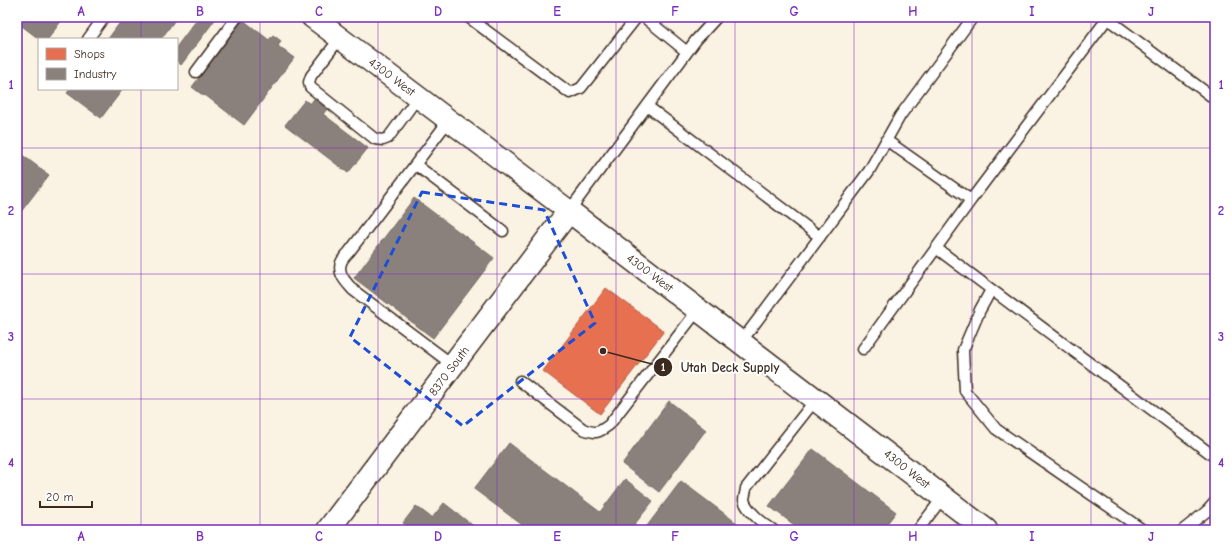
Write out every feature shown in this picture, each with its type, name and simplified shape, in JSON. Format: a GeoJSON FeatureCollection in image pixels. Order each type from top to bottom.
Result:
{"type":"FeatureCollection","features":[{"type":"Feature","properties":{"kind":"street","name":"4300 West"},"geometry":{"type":"LineString","coordinates":[[312,17],[418,96],[986,530]]}},
{"type":"Feature","properties":{"kind":"street","name":"8370 South"},"geometry":{"type":"LineString","coordinates":[[328,530],[569,211]]}},
{"type":"Feature","properties":{"kind":"lane"},"geometry":{"type":"LineString","coordinates":[[89,38],[104,17]]}},
{"type":"Feature","properties":{"kind":"lane"},"geometry":{"type":"LineString","coordinates":[[196,72],[237,17]]}},
{"type":"Feature","properties":{"kind":"lane"},"geometry":{"type":"LineString","coordinates":[[468,17],[570,93],[581,88],[637,17]]}},
{"type":"Feature","properties":{"kind":"lane"},"geometry":{"type":"LineString","coordinates":[[644,17],[687,52]]}},
{"type":"Feature","properties":{"kind":"lane"},"geometry":{"type":"LineString","coordinates":[[569,211],[687,52],[717,17]]}},
{"type":"Feature","properties":{"kind":"lane"},"geometry":{"type":"LineString","coordinates":[[741,342],[870,170],[900,116],[973,17]]}},
{"type":"Feature","properties":{"kind":"lane"},"geometry":{"type":"LineString","coordinates":[[863,349],[1106,18],[1215,99]]}},
{"type":"Feature","properties":{"kind":"lane"},"geometry":{"type":"LineString","coordinates":[[340,38],[311,76],[309,82],[310,87],[375,139],[383,140],[388,138],[418,96]]}},
{"type":"Feature","properties":{"kind":"lane"},"geometry":{"type":"LineString","coordinates":[[647,106],[820,237]]}},
{"type":"Feature","properties":{"kind":"lane"},"geometry":{"type":"LineString","coordinates":[[449,120],[349,252],[341,264],[341,270],[344,280],[354,290],[453,365]]}},
{"type":"Feature","properties":{"kind":"lane"},"geometry":{"type":"LineString","coordinates":[[886,140],[971,200]]}},
{"type":"Feature","properties":{"kind":"lane"},"geometry":{"type":"LineString","coordinates":[[416,165],[503,231]]}},
{"type":"Feature","properties":{"kind":"lane"},"geometry":{"type":"LineString","coordinates":[[936,248],[1215,457]]}},
{"type":"Feature","properties":{"kind":"lane"},"geometry":{"type":"LineString","coordinates":[[991,290],[980,310],[963,350],[965,391],[996,428],[1143,530]]}},
{"type":"Feature","properties":{"kind":"lane"},"geometry":{"type":"LineString","coordinates":[[520,381],[583,428],[594,433],[602,431],[609,425],[698,310]]}},
{"type":"Feature","properties":{"kind":"lane"},"geometry":{"type":"LineString","coordinates":[[773,530],[759,520],[749,508],[744,500],[746,488],[816,399]]}},
{"type":"Feature","properties":{"kind":"lane"},"geometry":{"type":"LineString","coordinates":[[918,530],[943,497]]}},
{"type":"Feature","properties":{"kind":"lane"},"geometry":{"type":"LineString","coordinates":[[1183,530],[1207,511],[1215,502]]}},
{"type":"Feature","properties":{"kind":"highlighted area"},"geometry":{"type":"Polygon","coordinates":[[[422,192],[544,210],[595,323],[463,426],[350,337],[422,192]]]}},
{"type":"Feature","properties":{"kind":"building: Shops"},"geometry":{"type":"Polygon","coordinates":[[[606,288],[664,331],[600,414],[543,371],[606,288]]]}},
{"type":"Feature","properties":{"kind":"building: Industry"},"geometry":{"type":"Polygon","coordinates":[[[23,17],[64,17],[49,38],[38,38],[18,23],[23,17]]]}},
{"type":"Feature","properties":{"kind":"building: Industry"},"geometry":{"type":"Polygon","coordinates":[[[124,17],[177,17],[162,38],[109,38],[124,17]]]}},
{"type":"Feature","properties":{"kind":"building: Industry"},"geometry":{"type":"Polygon","coordinates":[[[199,17],[217,17],[181,65],[178,62],[178,45],[199,17]]]}},
{"type":"Feature","properties":{"kind":"building: Industry"},"geometry":{"type":"Polygon","coordinates":[[[243,20],[269,40],[273,35],[281,41],[278,46],[294,58],[244,125],[205,95],[204,96],[192,87],[243,20]]]}},
{"type":"Feature","properties":{"kind":"building: Industry"},"geometry":{"type":"Polygon","coordinates":[[[69,90],[122,90],[101,118],[67,93],[69,90]]]}},
{"type":"Feature","properties":{"kind":"building: Industry"},"geometry":{"type":"Polygon","coordinates":[[[314,99],[327,109],[323,114],[368,148],[348,173],[285,125],[305,100],[310,104],[314,99]]]}},
{"type":"Feature","properties":{"kind":"building: Industry"},"geometry":{"type":"Polygon","coordinates":[[[17,151],[49,175],[20,213],[17,210],[17,151]]]}},
{"type":"Feature","properties":{"kind":"building: Industry"},"geometry":{"type":"Polygon","coordinates":[[[414,198],[494,258],[433,338],[354,278],[414,198]]]}},
{"type":"Feature","properties":{"kind":"building: Industry"},"geometry":{"type":"Polygon","coordinates":[[[669,401],[706,430],[659,492],[622,464],[669,401]]]}},
{"type":"Feature","properties":{"kind":"building: Industry"},"geometry":{"type":"Polygon","coordinates":[[[509,443],[600,512],[625,479],[653,501],[630,530],[529,530],[474,489],[509,443]]]}},
{"type":"Feature","properties":{"kind":"building: Industry"},"geometry":{"type":"Polygon","coordinates":[[[813,449],[896,512],[882,530],[801,530],[769,506],[813,449]]]}},
{"type":"Feature","properties":{"kind":"building: Industry"},"geometry":{"type":"Polygon","coordinates":[[[681,481],[746,530],[699,530],[693,525],[689,530],[644,530],[681,481]]]}},
{"type":"Feature","properties":{"kind":"building: Industry"},"geometry":{"type":"Polygon","coordinates":[[[444,503],[476,528],[474,530],[412,530],[403,523],[416,506],[432,518],[444,503]]]}},
{"type":"Feature","properties":{"kind":"place","name":"Utah Deck Supply"},"geometry":{"type":"Point","coordinates":[603,351]}}]}
